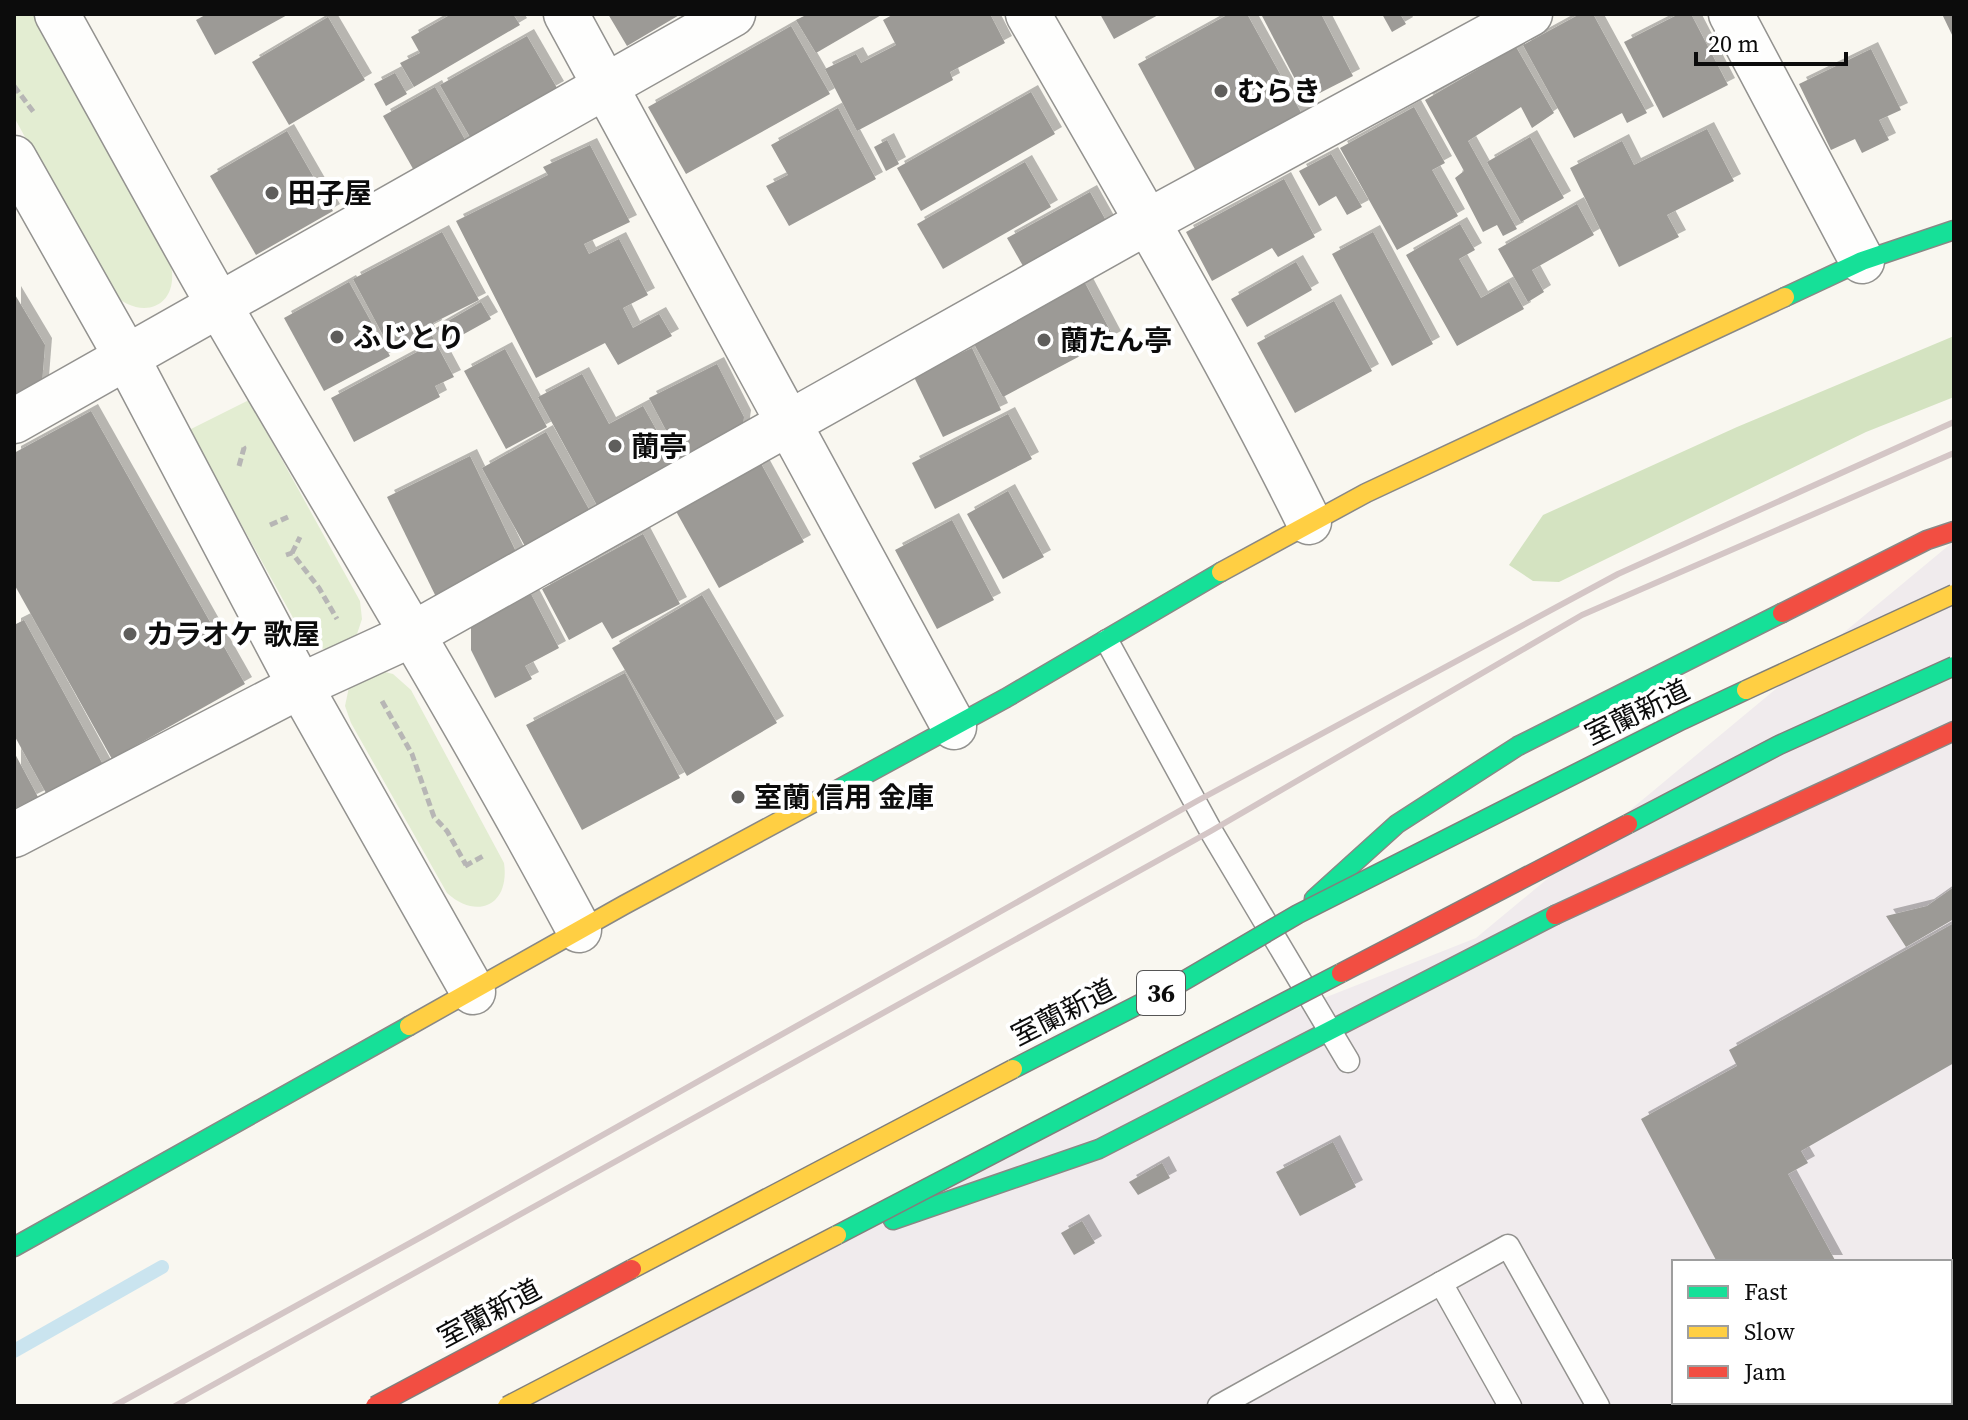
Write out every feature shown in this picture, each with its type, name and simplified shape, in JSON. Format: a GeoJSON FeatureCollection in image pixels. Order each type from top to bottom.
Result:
{"type":"FeatureCollection","features":[{"type":"Feature","properties":{"kind":"main road"},"geometry":{"type":"LineString","coordinates":[[14,1247],[579,930],[954,727],[1309,522],[1862,261],[1954,230]]}},
{"type":"Feature","properties":{"kind":"main road"},"geometry":{"type":"LineString","coordinates":[[1298,914],[1397,824],[1518,746],[1927,540],[1954,531]]}},
{"type":"Feature","properties":{"kind":"main road","name":"室蘭新道"},"geometry":{"type":"LineString","coordinates":[[375,1406],[835,1161],[1175,986],[1298,914],[1682,720],[1954,594]]}},
{"type":"Feature","properties":{"kind":"main road","name":"36"},"geometry":{"type":"LineString","coordinates":[[507,1406],[1779,745],[1954,666]]}},
{"type":"Feature","properties":{"kind":"main road"},"geometry":{"type":"LineString","coordinates":[[805,1251],[1099,1149],[1568,908],[1954,731]]}},
{"type":"Feature","properties":{"kind":"street"},"geometry":{"type":"LineString","coordinates":[[57,14],[218,304],[413,634],[579,930]]}},
{"type":"Feature","properties":{"kind":"street"},"geometry":{"type":"LineString","coordinates":[[566,14],[954,727]]}},
{"type":"Feature","properties":{"kind":"street"},"geometry":{"type":"LineString","coordinates":[[14,421],[733,14]]}},
{"type":"Feature","properties":{"kind":"street"},"geometry":{"type":"LineString","coordinates":[[1028,14],[1147,222],[1309,522]]}},
{"type":"Feature","properties":{"kind":"street"},"geometry":{"type":"LineString","coordinates":[[14,835],[300,686],[413,634],[1147,222],[1530,14]]}},
{"type":"Feature","properties":{"kind":"street"},"geometry":{"type":"LineString","coordinates":[[1731,14],[1862,261]]}},
{"type":"Feature","properties":{"kind":"street"},"geometry":{"type":"LineString","coordinates":[[14,158],[127,358],[300,686],[473,992]]}},
{"type":"Feature","properties":{"kind":"lane"},"geometry":{"type":"LineString","coordinates":[[1107,641],[1211,831],[1348,1061]]}},
{"type":"Feature","properties":{"kind":"lane"},"geometry":{"type":"LineString","coordinates":[[1219,1406],[1508,1246],[1598,1406]]}},
{"type":"Feature","properties":{"kind":"lane"},"geometry":{"type":"LineString","coordinates":[[1441,1283],[1510,1406]]}},
{"type":"Feature","properties":{"kind":"path"},"geometry":{"type":"LineString","coordinates":[[238,468],[244,448],[239,440]]}},
{"type":"Feature","properties":{"kind":"path"},"geometry":{"type":"LineString","coordinates":[[268,534],[268,521],[290,516],[295,523]]}},
{"type":"Feature","properties":{"kind":"path"},"geometry":{"type":"LineString","coordinates":[[277,549],[286,556],[292,553],[300,538],[299,530]]}},
{"type":"Feature","properties":{"kind":"path"},"geometry":{"type":"LineString","coordinates":[[292,553],[319,588],[343,628]]}},
{"type":"Feature","properties":{"kind":"path"},"geometry":{"type":"LineString","coordinates":[[374,689],[412,754],[434,817],[447,831],[466,865]]}},
{"type":"Feature","properties":{"kind":"path"},"geometry":{"type":"LineString","coordinates":[[453,873],[496,849]]}},
{"type":"Feature","properties":{"kind":"shaded area"},"geometry":{"type":"Polygon","coordinates":[[[1954,541],[1954,1406],[524,1406],[1157,1064],[1476,938],[1954,541]]]}},
{"type":"Feature","properties":{"kind":"green space"},"geometry":{"type":"Polygon","coordinates":[[[14,14],[34,14],[169,258],[171,287],[166,298],[157,305],[135,307],[109,290],[14,117],[14,14]]]}},
{"type":"Feature","properties":{"kind":"green space"},"geometry":{"type":"Polygon","coordinates":[[[1954,336],[1954,397],[1866,432],[1559,582],[1533,581],[1509,565],[1543,515],[1737,427],[1954,336]]]}},
{"type":"Feature","properties":{"kind":"green space"},"geometry":{"type":"Polygon","coordinates":[[[249,400],[360,601],[362,619],[357,634],[329,650],[317,647],[302,634],[189,430],[249,400]]]}},
{"type":"Feature","properties":{"kind":"green space"},"geometry":{"type":"Polygon","coordinates":[[[381,671],[393,674],[411,690],[504,863],[502,889],[489,904],[470,906],[447,893],[351,723],[345,706],[349,687],[381,671]]]}},
{"type":"Feature","properties":{"kind":"building"},"geometry":{"type":"Polygon","coordinates":[[[207,14],[289,14],[215,55],[196,20],[207,14]]]}},
{"type":"Feature","properties":{"kind":"building"},"geometry":{"type":"Polygon","coordinates":[[[447,14],[513,14],[520,25],[414,87],[400,63],[420,53],[411,37],[447,14]]]}},
{"type":"Feature","properties":{"kind":"building"},"geometry":{"type":"Polygon","coordinates":[[[608,14],[681,14],[627,46],[608,14]]]}},
{"type":"Feature","properties":{"kind":"building"},"geometry":{"type":"Polygon","coordinates":[[[808,14],[883,14],[816,53],[796,20],[808,14]]]}},
{"type":"Feature","properties":{"kind":"building"},"geometry":{"type":"Polygon","coordinates":[[[894,14],[990,14],[1005,43],[950,72],[953,80],[857,131],[825,69],[856,54],[861,63],[896,45],[883,20],[894,14]]]}},
{"type":"Feature","properties":{"kind":"building"},"geometry":{"type":"Polygon","coordinates":[[[1100,14],[1160,14],[1114,39],[1100,14]]]}},
{"type":"Feature","properties":{"kind":"building","name":"むらき"},"geometry":{"type":"Polygon","coordinates":[[[1229,14],[1247,14],[1304,118],[1198,175],[1138,64],[1229,14]]]}},
{"type":"Feature","properties":{"kind":"building"},"geometry":{"type":"Polygon","coordinates":[[[1261,14],[1321,14],[1353,76],[1306,100],[1261,14]]]}},
{"type":"Feature","properties":{"kind":"building"},"geometry":{"type":"Polygon","coordinates":[[[1382,14],[1400,14],[1406,24],[1392,32],[1382,14]]]}},
{"type":"Feature","properties":{"kind":"building"},"geometry":{"type":"Polygon","coordinates":[[[1580,14],[1593,14],[1647,113],[1627,123],[1622,113],[1574,138],[1523,45],[1580,14]]]}},
{"type":"Feature","properties":{"kind":"building"},"geometry":{"type":"Polygon","coordinates":[[[1679,14],[1691,14],[1728,85],[1663,118],[1624,42],[1679,14]]]}},
{"type":"Feature","properties":{"kind":"building"},"geometry":{"type":"Polygon","coordinates":[[[1942,14],[1954,14],[1954,39],[1942,14]]]}},
{"type":"Feature","properties":{"kind":"building"},"geometry":{"type":"Polygon","coordinates":[[[328,17],[365,80],[289,125],[252,62],[328,17]]]}},
{"type":"Feature","properties":{"kind":"building"},"geometry":{"type":"Polygon","coordinates":[[[791,26],[830,94],[686,174],[648,107],[791,26]]]}},
{"type":"Feature","properties":{"kind":"building"},"geometry":{"type":"Polygon","coordinates":[[[527,36],[557,88],[470,137],[440,85],[527,36]]]}},
{"type":"Feature","properties":{"kind":"building"},"geometry":{"type":"Polygon","coordinates":[[[1516,47],[1554,113],[1532,128],[1521,107],[1468,141],[1517,229],[1503,236],[1497,225],[1483,232],[1455,178],[1464,171],[1425,100],[1516,47]]]}},
{"type":"Feature","properties":{"kind":"building"},"geometry":{"type":"Polygon","coordinates":[[[1871,49],[1901,110],[1879,120],[1889,140],[1862,153],[1855,139],[1831,150],[1799,84],[1871,49]]]}},
{"type":"Feature","properties":{"kind":"building"},"geometry":{"type":"Polygon","coordinates":[[[395,73],[407,94],[386,106],[374,84],[395,73]]]}},
{"type":"Feature","properties":{"kind":"building"},"geometry":{"type":"Polygon","coordinates":[[[435,87],[468,145],[416,174],[383,116],[435,87]]]}},
{"type":"Feature","properties":{"kind":"building"},"geometry":{"type":"Polygon","coordinates":[[[1031,92],[1055,134],[921,211],[897,168],[1031,92]]]}},
{"type":"Feature","properties":{"kind":"building"},"geometry":{"type":"Polygon","coordinates":[[[1414,107],[1445,163],[1432,170],[1458,216],[1397,250],[1340,148],[1414,107]]]}},
{"type":"Feature","properties":{"kind":"building"},"geometry":{"type":"Polygon","coordinates":[[[838,108],[876,179],[789,226],[766,186],[788,175],[771,145],[838,108]]]}},
{"type":"Feature","properties":{"kind":"building"},"geometry":{"type":"Polygon","coordinates":[[[1707,129],[1734,181],[1667,215],[1679,237],[1619,267],[1570,168],[1622,141],[1634,165],[1707,129]]]}},
{"type":"Feature","properties":{"kind":"building","name":"田子屋"},"geometry":{"type":"Polygon","coordinates":[[[287,131],[333,211],[256,255],[210,176],[287,131]]]}},
{"type":"Feature","properties":{"kind":"building"},"geometry":{"type":"Polygon","coordinates":[[[1530,137],[1564,198],[1521,222],[1487,162],[1530,137]]]}},
{"type":"Feature","properties":{"kind":"building"},"geometry":{"type":"Polygon","coordinates":[[[887,140],[899,164],[886,171],[874,147],[887,140]]]}},
{"type":"Feature","properties":{"kind":"building"},"geometry":{"type":"Polygon","coordinates":[[[590,145],[630,222],[584,244],[589,254],[619,239],[648,295],[623,308],[633,328],[659,314],[672,336],[618,365],[605,343],[536,378],[456,221],[548,175],[543,167],[590,145]]]}},
{"type":"Feature","properties":{"kind":"building"},"geometry":{"type":"Polygon","coordinates":[[[1331,154],[1362,207],[1347,215],[1336,196],[1319,206],[1299,171],[1331,154]]]}},
{"type":"Feature","properties":{"kind":"building"},"geometry":{"type":"Polygon","coordinates":[[[1025,162],[1051,207],[943,269],[917,224],[1025,162]]]}},
{"type":"Feature","properties":{"kind":"building"},"geometry":{"type":"Polygon","coordinates":[[[1284,179],[1315,237],[1278,257],[1272,248],[1212,281],[1186,232],[1284,179]]]}},
{"type":"Feature","properties":{"kind":"building"},"geometry":{"type":"Polygon","coordinates":[[[1090,192],[1109,226],[1027,273],[1007,238],[1090,192]]]}},
{"type":"Feature","properties":{"kind":"building"},"geometry":{"type":"Polygon","coordinates":[[[1577,204],[1594,235],[1532,270],[1544,292],[1528,302],[1498,249],[1577,204]]]}},
{"type":"Feature","properties":{"kind":"building"},"geometry":{"type":"Polygon","coordinates":[[[1460,224],[1475,250],[1459,259],[1481,298],[1509,282],[1524,309],[1457,346],[1406,255],[1460,224]]]}},
{"type":"Feature","properties":{"kind":"building"},"geometry":{"type":"Polygon","coordinates":[[[442,232],[479,300],[433,323],[435,327],[391,350],[353,279],[442,232]]]}},
{"type":"Feature","properties":{"kind":"building"},"geometry":{"type":"Polygon","coordinates":[[[1373,232],[1433,344],[1392,366],[1332,254],[1373,232]]]}},
{"type":"Feature","properties":{"kind":"building"},"geometry":{"type":"Polygon","coordinates":[[[1296,262],[1312,290],[1247,327],[1231,299],[1296,262]]]}},
{"type":"Feature","properties":{"kind":"building","name":"ふじとり"},"geometry":{"type":"Polygon","coordinates":[[[349,282],[390,356],[324,391],[284,318],[349,282]]]}},
{"type":"Feature","properties":{"kind":"building","name":"蘭たん亭"},"geometry":{"type":"Polygon","coordinates":[[[1085,283],[1114,338],[1003,397],[973,342],[1085,283]]]}},
{"type":"Feature","properties":{"kind":"building"},"geometry":{"type":"Polygon","coordinates":[[[14,293],[45,345],[42,383],[14,398],[14,293]]]}},
{"type":"Feature","properties":{"kind":"building"},"geometry":{"type":"Polygon","coordinates":[[[1334,301],[1372,371],[1295,413],[1257,343],[1334,301]]]}},
{"type":"Feature","properties":{"kind":"building"},"geometry":{"type":"Polygon","coordinates":[[[481,302],[491,319],[446,344],[436,328],[481,302]]]}},
{"type":"Feature","properties":{"kind":"building"},"geometry":{"type":"Polygon","coordinates":[[[431,334],[454,377],[435,386],[440,397],[354,442],[331,398],[417,352],[412,343],[431,334]]]}},
{"type":"Feature","properties":{"kind":"building"},"geometry":{"type":"Polygon","coordinates":[[[972,348],[1001,410],[943,437],[913,375],[972,348]]]}},
{"type":"Feature","properties":{"kind":"building"},"geometry":{"type":"Polygon","coordinates":[[[505,349],[547,427],[506,449],[464,371],[505,349]]]}},
{"type":"Feature","properties":{"kind":"building"},"geometry":{"type":"Polygon","coordinates":[[[717,364],[744,417],[741,439],[686,468],[649,398],[717,364]]]}},
{"type":"Feature","properties":{"kind":"building","name":"蘭亭"},"geometry":{"type":"Polygon","coordinates":[[[582,374],[609,424],[643,406],[677,467],[599,509],[538,397],[582,374]]]}},
{"type":"Feature","properties":{"kind":"building","name":"カラオケ 歌屋"},"geometry":{"type":"Polygon","coordinates":[[[91,411],[245,684],[112,759],[14,584],[14,453],[91,411]]]}},
{"type":"Feature","properties":{"kind":"building"},"geometry":{"type":"Polygon","coordinates":[[[1008,414],[1032,459],[935,509],[912,463],[1008,414]]]}},
{"type":"Feature","properties":{"kind":"building"},"geometry":{"type":"Polygon","coordinates":[[[546,432],[591,513],[526,548],[482,468],[546,432]]]}},
{"type":"Feature","properties":{"kind":"building"},"geometry":{"type":"Polygon","coordinates":[[[470,456],[517,554],[440,605],[387,497],[470,456]]]}},
{"type":"Feature","properties":{"kind":"building"},"geometry":{"type":"Polygon","coordinates":[[[759,460],[804,542],[719,588],[673,506],[759,460]]]}},
{"type":"Feature","properties":{"kind":"building"},"geometry":{"type":"Polygon","coordinates":[[[1008,491],[1044,557],[1003,579],[967,514],[1008,491]]]}},
{"type":"Feature","properties":{"kind":"building"},"geometry":{"type":"Polygon","coordinates":[[[952,520],[994,600],[937,629],[895,550],[952,520]]]}},
{"type":"Feature","properties":{"kind":"building"},"geometry":{"type":"Polygon","coordinates":[[[643,534],[680,604],[612,639],[602,622],[569,640],[542,589],[643,534]]]}},
{"type":"Feature","properties":{"kind":"building"},"geometry":{"type":"Polygon","coordinates":[[[531,594],[559,648],[525,666],[532,679],[495,698],[471,650],[471,625],[531,594]]]}},
{"type":"Feature","properties":{"kind":"building"},"geometry":{"type":"Polygon","coordinates":[[[702,595],[777,723],[687,776],[612,648],[702,595]]]}},
{"type":"Feature","properties":{"kind":"building"},"geometry":{"type":"Polygon","coordinates":[[[24,620],[107,772],[51,802],[14,735],[14,625],[24,620]]]}},
{"type":"Feature","properties":{"kind":"building"},"geometry":{"type":"Polygon","coordinates":[[[625,673],[680,778],[582,830],[526,725],[625,673]]]}},
{"type":"Feature","properties":{"kind":"building"},"geometry":{"type":"Polygon","coordinates":[[[14,752],[38,797],[14,809],[14,752]]]}},
{"type":"Feature","properties":{"kind":"building"},"geometry":{"type":"Polygon","coordinates":[[[1954,887],[1954,919],[1906,947],[1886,916],[1927,906],[1954,887]]]}},
{"type":"Feature","properties":{"kind":"building"},"geometry":{"type":"Polygon","coordinates":[[[1954,923],[1954,1063],[1801,1151],[1808,1163],[1788,1174],[1835,1260],[1716,1260],[1641,1119],[1737,1066],[1729,1050],[1954,923]]]}},
{"type":"Feature","properties":{"kind":"building"},"geometry":{"type":"Polygon","coordinates":[[[1333,1142],[1356,1187],[1300,1216],[1276,1172],[1333,1142]]]}},
{"type":"Feature","properties":{"kind":"building"},"geometry":{"type":"Polygon","coordinates":[[[1162,1163],[1170,1178],[1138,1195],[1129,1182],[1162,1163]]]}},
{"type":"Feature","properties":{"kind":"building"},"geometry":{"type":"Polygon","coordinates":[[[1082,1221],[1095,1243],[1074,1255],[1061,1233],[1082,1221]]]}},
{"type":"Feature","properties":{"kind":"building"},"geometry":{"type":"Polygon","coordinates":[[[1792,1404],[1913,1406],[1793,1406],[1792,1404]]]}},
{"type":"Feature","properties":{"kind":"waterway"},"geometry":{"type":"LineString","coordinates":[[14,1351],[162,1267]]}},
{"type":"Feature","properties":{"kind":"railway"},"geometry":{"type":"LineString","coordinates":[[114,1406],[1197,801],[1618,574],[1954,422]]}},
{"type":"Feature","properties":{"kind":"railway"},"geometry":{"type":"LineString","coordinates":[[175,1406],[1211,831],[1582,615],[1954,453]]}},
{"type":"Feature","properties":{"kind":"traffic: fast"},"geometry":{"type":"LineString","coordinates":[[1785,297],[1862,261],[1954,230]]}},
{"type":"Feature","properties":{"kind":"traffic: fast"},"geometry":{"type":"LineString","coordinates":[[815,802],[1006,698],[1221,572]]}},
{"type":"Feature","properties":{"kind":"traffic: fast"},"geometry":{"type":"LineString","coordinates":[[1314,899],[1397,824],[1518,746],[1782,613]]}},
{"type":"Feature","properties":{"kind":"traffic: fast"},"geometry":{"type":"LineString","coordinates":[[1628,824],[1779,745],[1954,666]]}},
{"type":"Feature","properties":{"kind":"traffic: fast"},"geometry":{"type":"LineString","coordinates":[[1013,1069],[1175,986],[1298,914],[1746,690]]}},
{"type":"Feature","properties":{"kind":"traffic: fast"},"geometry":{"type":"LineString","coordinates":[[893,1220],[1099,1149],[1555,915]]}},
{"type":"Feature","properties":{"kind":"traffic: fast"},"geometry":{"type":"LineString","coordinates":[[837,1235],[1341,973]]}},
{"type":"Feature","properties":{"kind":"traffic: fast"},"geometry":{"type":"LineString","coordinates":[[14,1247],[409,1026]]}},
{"type":"Feature","properties":{"kind":"traffic: slow"},"geometry":{"type":"LineString","coordinates":[[1221,572],[1366,493],[1785,297]]}},
{"type":"Feature","properties":{"kind":"traffic: slow"},"geometry":{"type":"LineString","coordinates":[[1746,690],[1954,594]]}},
{"type":"Feature","properties":{"kind":"traffic: slow"},"geometry":{"type":"LineString","coordinates":[[409,1026],[815,802]]}},
{"type":"Feature","properties":{"kind":"traffic: slow"},"geometry":{"type":"LineString","coordinates":[[632,1269],[1013,1069]]}},
{"type":"Feature","properties":{"kind":"traffic: slow"},"geometry":{"type":"LineString","coordinates":[[507,1406],[837,1235]]}},
{"type":"Feature","properties":{"kind":"traffic: jam"},"geometry":{"type":"LineString","coordinates":[[1782,613],[1927,540],[1954,531]]}},
{"type":"Feature","properties":{"kind":"traffic: jam"},"geometry":{"type":"LineString","coordinates":[[1555,915],[1954,731]]}},
{"type":"Feature","properties":{"kind":"traffic: jam"},"geometry":{"type":"LineString","coordinates":[[1341,973],[1628,824]]}},
{"type":"Feature","properties":{"kind":"traffic: jam"},"geometry":{"type":"LineString","coordinates":[[375,1406],[632,1269]]}},
{"type":"Feature","properties":{"kind":"place","name":"むらき"},"geometry":{"type":"Point","coordinates":[1221,91]}},
{"type":"Feature","properties":{"kind":"place","name":"田子屋"},"geometry":{"type":"Point","coordinates":[272,193]}},
{"type":"Feature","properties":{"kind":"place","name":"ふじとり"},"geometry":{"type":"Point","coordinates":[337,337]}},
{"type":"Feature","properties":{"kind":"place","name":"蘭たん亭"},"geometry":{"type":"Point","coordinates":[1044,340]}},
{"type":"Feature","properties":{"kind":"place","name":"蘭亭"},"geometry":{"type":"Point","coordinates":[615,446]}},
{"type":"Feature","properties":{"kind":"place","name":"カラオケ 歌屋"},"geometry":{"type":"Point","coordinates":[130,634]}},
{"type":"Feature","properties":{"kind":"place","name":"室蘭 信用 金庫"},"geometry":{"type":"Point","coordinates":[738,797]}}]}
